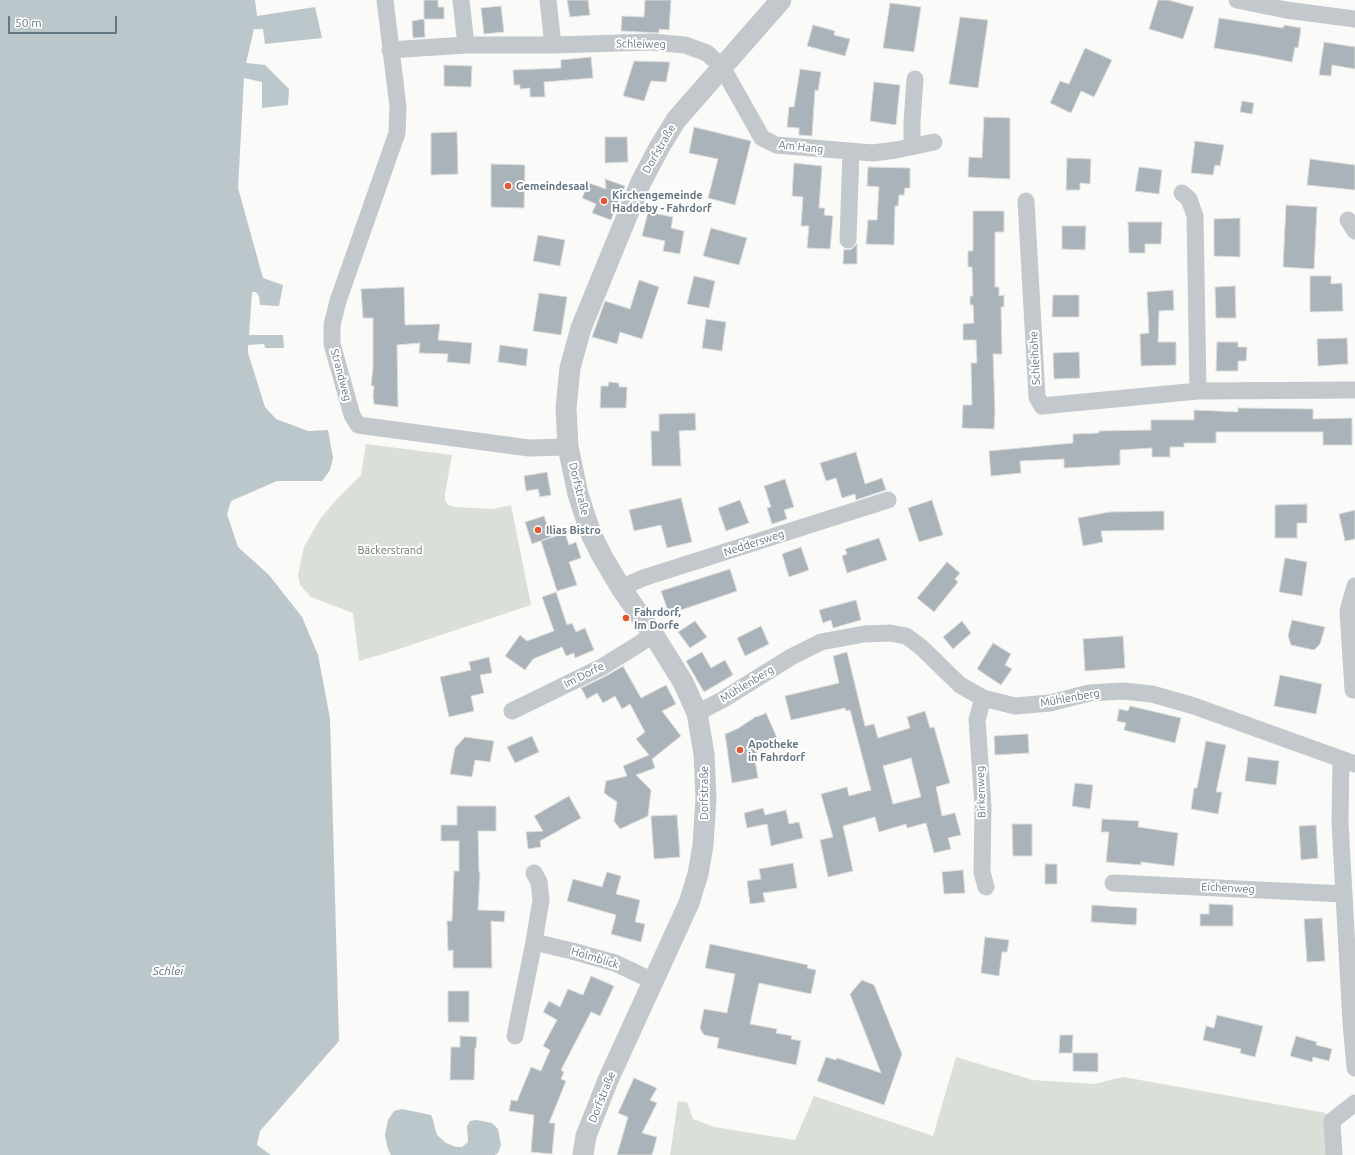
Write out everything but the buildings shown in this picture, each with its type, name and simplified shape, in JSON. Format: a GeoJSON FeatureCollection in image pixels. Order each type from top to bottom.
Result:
{"type":"FeatureCollection","features":[{"type":"Feature","properties":{"kind":"street"},"geometry":{"type":"LineString","coordinates":[[384,0],[390,50]]}},
{"type":"Feature","properties":{"kind":"street"},"geometry":{"type":"LineString","coordinates":[[460,0],[466,45]]}},
{"type":"Feature","properties":{"kind":"street"},"geometry":{"type":"LineString","coordinates":[[548,0],[553,45]]}},
{"type":"Feature","properties":{"kind":"street","name":"Dorfstraße"},"geometry":{"type":"LineString","coordinates":[[583,1155],[586,1136],[606,1087],[689,903],[698,874],[703,845],[706,798],[704,754],[697,713],[683,682],[653,634],[621,588],[592,536],[578,494],[568,447],[566,408],[570,368],[584,321],[640,182],[659,148],[676,120],[782,0]]}},
{"type":"Feature","properties":{"kind":"street"},"geometry":{"type":"LineString","coordinates":[[1237,0],[1286,10],[1355,19]]}},
{"type":"Feature","properties":{"kind":"street","name":"Schleiweg"},"geometry":{"type":"LineString","coordinates":[[390,50],[466,45],[553,45],[652,42],[685,45],[707,53],[722,67]]}},
{"type":"Feature","properties":{"kind":"street","name":"Strandweg"},"geometry":{"type":"LineString","coordinates":[[390,50],[398,107],[397,133],[338,301],[332,325],[332,344],[352,415],[358,426],[529,448],[568,447]]}},
{"type":"Feature","properties":{"kind":"street","name":"Am Hang"},"geometry":{"type":"LineString","coordinates":[[722,67],[762,138],[776,145],[873,153],[934,142]]}},
{"type":"Feature","properties":{"kind":"street"},"geometry":{"type":"LineString","coordinates":[[912,147],[915,79]]}},
{"type":"Feature","properties":{"kind":"street"},"geometry":{"type":"LineString","coordinates":[[848,240],[851,151]]}},
{"type":"Feature","properties":{"kind":"street"},"geometry":{"type":"LineString","coordinates":[[1182,193],[1189,199],[1195,216],[1198,391]]}},
{"type":"Feature","properties":{"kind":"street","name":"Schleihöhe"},"geometry":{"type":"LineString","coordinates":[[1026,201],[1037,396],[1042,406],[1198,391],[1355,390]]}},
{"type":"Feature","properties":{"kind":"street","name":"Neddersweg"},"geometry":{"type":"LineString","coordinates":[[621,588],[643,578],[888,500]]}},
{"type":"Feature","properties":{"kind":"street"},"geometry":{"type":"LineString","coordinates":[[1353,690],[1348,611],[1355,586]]}},
{"type":"Feature","properties":{"kind":"street","name":"Mühlenberg"},"geometry":{"type":"LineString","coordinates":[[697,713],[722,700],[791,657],[820,642],[864,634],[890,633],[906,636],[921,647],[960,685],[982,698],[1014,706],[1050,703],[1089,693],[1123,691],[1152,694],[1194,706],[1348,761]]}},
{"type":"Feature","properties":{"kind":"street","name":"Im Dorfe"},"geometry":{"type":"LineString","coordinates":[[512,711],[602,667],[653,634]]}},
{"type":"Feature","properties":{"kind":"street","name":"Birkenweg"},"geometry":{"type":"LineString","coordinates":[[982,698],[977,720],[983,806],[982,872],[986,887]]}},
{"type":"Feature","properties":{"kind":"street"},"geometry":{"type":"LineString","coordinates":[[1348,761],[1340,822],[1355,1068]]}},
{"type":"Feature","properties":{"kind":"street"},"geometry":{"type":"LineString","coordinates":[[515,1036],[534,942],[540,900],[539,882],[534,873]]}},
{"type":"Feature","properties":{"kind":"street","name":"Eichenweg"},"geometry":{"type":"LineString","coordinates":[[1113,883],[1344,894]]}},
{"type":"Feature","properties":{"kind":"street","name":"Holmblick"},"geometry":{"type":"LineString","coordinates":[[534,942],[615,963],[653,981]]}},
{"type":"Feature","properties":{"kind":"street"},"geometry":{"type":"LineString","coordinates":[[1334,1155],[1332,1121],[1355,1102]]}},
{"type":"Feature","properties":{"kind":"green space","name":"Bäckerstrand"},"geometry":{"type":"Polygon","coordinates":[[[366,444],[452,455],[445,494],[445,500],[448,505],[455,507],[493,509],[511,505],[531,605],[359,661],[353,613],[311,597],[300,585],[298,575],[304,547],[320,519],[361,475],[366,444]]]}},
{"type":"Feature","properties":{"kind":"green space"},"geometry":{"type":"Polygon","coordinates":[[[956,1057],[1033,1080],[1094,1084],[1123,1077],[1326,1113],[1329,1155],[670,1155],[678,1101],[687,1102],[693,1119],[714,1127],[795,1140],[814,1096],[933,1136],[956,1057]]]}},
{"type":"Feature","properties":{"kind":"water","name":"Schlei"},"geometry":{"type":"Polygon","coordinates":[[[0,0],[255,0],[257,16],[315,7],[322,38],[265,44],[263,29],[254,29],[246,63],[265,65],[289,89],[288,105],[262,108],[262,82],[244,78],[238,188],[263,278],[283,285],[279,306],[260,305],[259,296],[256,292],[252,292],[249,335],[283,335],[284,348],[265,348],[264,344],[248,345],[248,353],[265,407],[276,419],[308,431],[328,430],[333,458],[330,470],[322,481],[277,481],[231,501],[227,514],[238,547],[269,575],[302,617],[318,655],[330,718],[339,1041],[260,1131],[257,1145],[271,1155],[0,1155],[0,0]]]}},
{"type":"Feature","properties":{"kind":"water"},"geometry":{"type":"Polygon","coordinates":[[[402,1109],[431,1115],[437,1135],[446,1143],[456,1147],[462,1147],[468,1142],[467,1126],[470,1121],[477,1120],[492,1123],[498,1129],[501,1145],[498,1153],[495,1155],[391,1155],[385,1135],[388,1120],[394,1111],[402,1109]]]}},
{"type":"Feature","properties":{"kind":"place","name":"Gemeindesaal"},"geometry":{"type":"Point","coordinates":[508,186]}},
{"type":"Feature","properties":{"kind":"place","name":"Kirchengemeinde Haddeby - Fahrdorf"},"geometry":{"type":"Point","coordinates":[604,201]}},
{"type":"Feature","properties":{"kind":"place","name":"Ilias Bistro"},"geometry":{"type":"Point","coordinates":[538,530]}},
{"type":"Feature","properties":{"kind":"place","name":"Fahrdorf, Im Dorfe"},"geometry":{"type":"Point","coordinates":[626,618]}},
{"type":"Feature","properties":{"kind":"place","name":"Apotheke in Fahrdorf"},"geometry":{"type":"Point","coordinates":[740,750]}}]}
